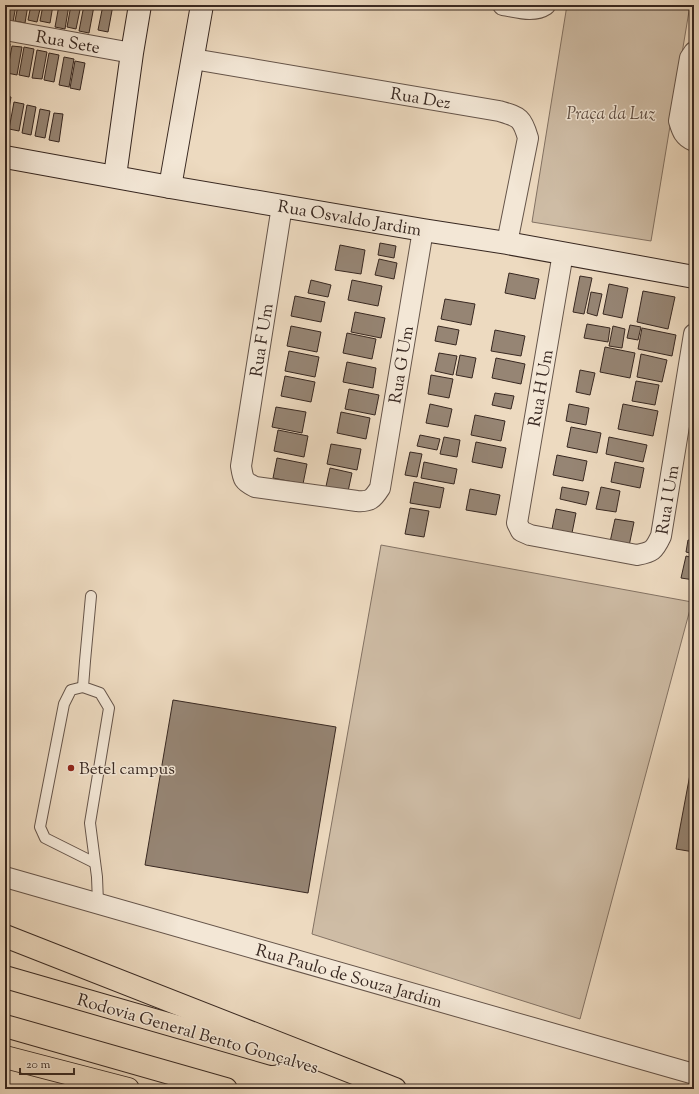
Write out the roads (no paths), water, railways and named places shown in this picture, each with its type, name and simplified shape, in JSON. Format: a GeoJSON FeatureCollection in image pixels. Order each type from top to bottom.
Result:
{"type":"FeatureCollection","features":[{"type":"Feature","properties":{"kind":"highway"},"geometry":{"type":"LineString","coordinates":[[5,936],[395,1089]]}},
{"type":"Feature","properties":{"kind":"highway","name":"Rodovia General Bento Gonçalves"},"geometry":{"type":"LineString","coordinates":[[5,977],[390,1089]]}},
{"type":"Feature","properties":{"kind":"highway"},"geometry":{"type":"LineString","coordinates":[[5,1026],[226,1089]]}},
{"type":"Feature","properties":{"kind":"highway"},"geometry":{"type":"LineString","coordinates":[[5,1057],[124,1089]]}},
{"type":"Feature","properties":{"kind":"street"},"geometry":{"type":"LineString","coordinates":[[115,176],[140,5]]}},
{"type":"Feature","properties":{"kind":"street"},"geometry":{"type":"LineString","coordinates":[[170,187],[202,5]]}},
{"type":"Feature","properties":{"kind":"street"},"geometry":{"type":"LineString","coordinates":[[504,5],[530,9],[540,8],[545,5]]}},
{"type":"Feature","properties":{"kind":"street","name":"Rua Sete"},"geometry":{"type":"LineString","coordinates":[[5,30],[132,52]]}},
{"type":"Feature","properties":{"kind":"street"},"geometry":{"type":"LineString","coordinates":[[694,52],[690,58],[679,121],[682,130],[688,138],[694,141]]}},
{"type":"Feature","properties":{"kind":"street","name":"Rua Dez"},"geometry":{"type":"LineString","coordinates":[[193,59],[499,110],[517,116],[525,128],[528,138],[507,243]]}},
{"type":"Feature","properties":{"kind":"street","name":"Rua Osvaldo Jardim"},"geometry":{"type":"LineString","coordinates":[[5,157],[170,187],[507,243],[694,277]]}},
{"type":"Feature","properties":{"kind":"street","name":"Rua F Um"},"geometry":{"type":"LineString","coordinates":[[282,206],[241,466],[242,475],[246,482],[255,487],[364,502],[374,498]]}},
{"type":"Feature","properties":{"kind":"street","name":"Rua G Um"},"geometry":{"type":"LineString","coordinates":[[374,498],[380,488],[423,230]]}},
{"type":"Feature","properties":{"kind":"street","name":"Rua H Um"},"geometry":{"type":"LineString","coordinates":[[563,253],[517,523],[521,531],[530,536],[637,555],[649,553],[656,546]]}},
{"type":"Feature","properties":{"kind":"street","name":"Rua I Um"},"geometry":{"type":"LineString","coordinates":[[656,546],[661,536],[694,334]]}},
{"type":"Feature","properties":{"kind":"street","name":"Rua Paulo de Souza Jardim"},"geometry":{"type":"LineString","coordinates":[[5,877],[694,1074]]}},
{"type":"Feature","properties":{"kind":"lane"},"geometry":{"type":"LineString","coordinates":[[83,687],[92,596]]}},
{"type":"Feature","properties":{"kind":"lane"},"geometry":{"type":"LineString","coordinates":[[95,863],[45,838],[40,827],[64,704],[71,690],[83,687],[100,693],[109,708],[90,824],[95,863],[98,887],[98,903]]}},
{"type":"Feature","properties":{"kind":"place","name":"Betel campus"},"geometry":{"type":"Point","coordinates":[71,768]}},
{"type":"Feature","properties":{"kind":"park label","name":"Praça da Luz"},"geometry":{"type":"Point","coordinates":[611,113]}}]}
